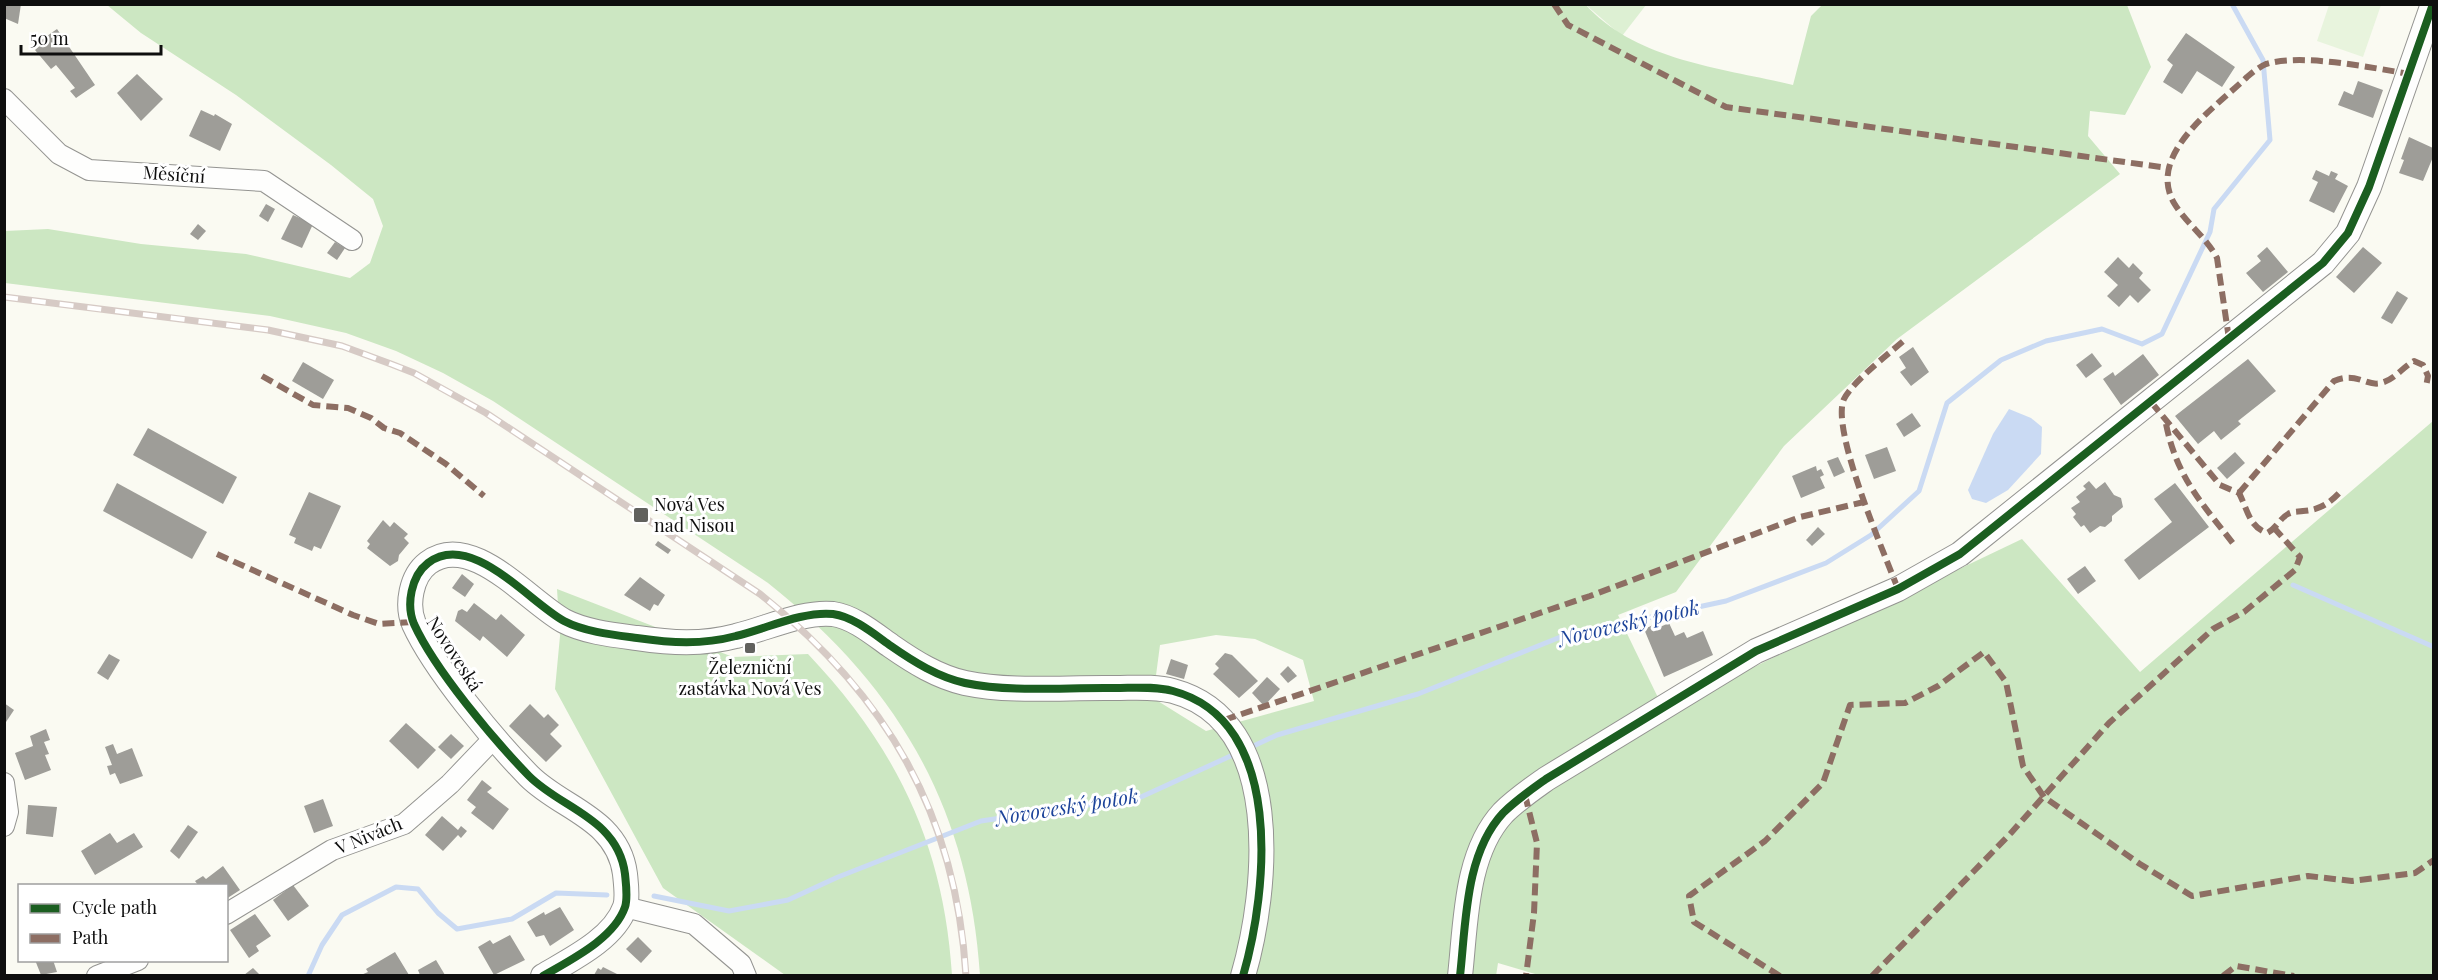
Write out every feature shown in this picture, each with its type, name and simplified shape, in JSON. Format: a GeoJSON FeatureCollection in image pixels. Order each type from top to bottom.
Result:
{"type":"FeatureCollection","features":[{"type":"Feature","properties":{"kind":"street"},"geometry":{"type":"LineString","coordinates":[[1460,975],[1474,871],[1481,850],[1502,814],[1525,795],[1546,778],[1756,651],[1898,589],[1960,554],[2322,263],[2348,233],[2369,187],[2433,4]]}},
{"type":"Feature","properties":{"kind":"street","name":"Měsíční"},"geometry":{"type":"LineString","coordinates":[[4,99],[59,154],[89,170],[264,181],[352,240]]}},
{"type":"Feature","properties":{"kind":"street","name":"Novoveská"},"geometry":{"type":"LineString","coordinates":[[625,907],[626,885],[623,863],[603,830],[532,780],[448,679],[413,622],[410,604],[413,586],[429,563],[453,554],[472,556],[566,622],[617,635],[680,644],[730,638],[823,615],[840,616],[852,621],[933,672],[967,683],[1000,687],[1146,688],[1173,692],[1209,706],[1224,720],[1250,765],[1261,814],[1255,914],[1243,975]]}},
{"type":"Feature","properties":{"kind":"street","name":"V Nivách"},"geometry":{"type":"LineString","coordinates":[[228,913],[332,850],[404,824],[450,784],[495,737]]}},
{"type":"Feature","properties":{"kind":"street"},"geometry":{"type":"LineString","coordinates":[[4,783],[8,812],[4,826]]}},
{"type":"Feature","properties":{"kind":"street"},"geometry":{"type":"LineString","coordinates":[[543,975],[595,942],[611,929],[625,907],[694,924],[741,964],[746,975]]}},
{"type":"Feature","properties":{"kind":"street"},"geometry":{"type":"LineString","coordinates":[[97,975],[121,972],[135,962]]}},
{"type":"Feature","properties":{"kind":"green space"},"geometry":{"type":"Polygon","coordinates":[[[1585,4],[1606,23],[1629,38],[1655,50],[1682,60],[1793,85],[1811,16],[1822,5],[2127,5],[2151,67],[2125,115],[2090,111],[2088,136],[2120,174],[1897,339],[1784,446],[1676,592],[1618,615],[1664,710],[2022,539],[2140,672],[2433,421],[2433,975],[1542,976],[1498,963],[1496,976],[980,975],[973,914],[961,858],[942,805],[919,755],[889,708],[854,664],[814,623],[768,583],[493,401],[443,373],[396,351],[346,333],[270,316],[5,283],[5,231],[48,229],[141,244],[246,254],[350,278],[370,263],[383,226],[373,199],[236,95],[141,33],[107,5],[1585,4]],[[1216,635],[1160,645],[1153,698],[1206,731],[1314,701],[1303,660],[1255,639],[1216,635]]]}},
{"type":"Feature","properties":{"kind":"green space"},"geometry":{"type":"Polygon","coordinates":[[[1586,5],[1646,5],[1622,36],[1586,5]]]}},
{"type":"Feature","properties":{"kind":"green space"},"geometry":{"type":"Polygon","coordinates":[[[2329,5],[2381,5],[2363,57],[2317,41],[2329,5]]]}},
{"type":"Feature","properties":{"kind":"green space"},"geometry":{"type":"Polygon","coordinates":[[[557,589],[733,657],[808,654],[867,726],[891,763],[910,801],[939,884],[952,975],[785,975],[663,888],[555,689],[560,636],[557,589]]]}},
{"type":"Feature","properties":{"kind":"water"},"geometry":{"type":"Polygon","coordinates":[[[2009,409],[2031,418],[2042,427],[2041,454],[2008,490],[1986,503],[1972,499],[1968,490],[1993,434],[2009,409]]]}},
{"type":"Feature","properties":{"kind":"building"},"geometry":{"type":"Polygon","coordinates":[[[4,4],[21,4],[18,24],[4,18],[4,4]]]}},
{"type":"Feature","properties":{"kind":"building"},"geometry":{"type":"Polygon","coordinates":[[[57,29],[95,85],[76,98],[70,91],[75,88],[56,65],[51,69],[35,50],[42,44],[40,41],[57,29]]]}},
{"type":"Feature","properties":{"kind":"building"},"geometry":{"type":"Polygon","coordinates":[[[2186,33],[2235,67],[2222,87],[2197,71],[2182,94],[2163,82],[2173,65],[2167,60],[2186,33]]]}},
{"type":"Feature","properties":{"kind":"building"},"geometry":{"type":"Polygon","coordinates":[[[137,74],[163,99],[141,121],[117,93],[137,74]]]}},
{"type":"Feature","properties":{"kind":"building"},"geometry":{"type":"Polygon","coordinates":[[[2358,81],[2383,90],[2373,118],[2338,105],[2344,91],[2353,95],[2358,81]]]}},
{"type":"Feature","properties":{"kind":"building"},"geometry":{"type":"Polygon","coordinates":[[[201,110],[214,116],[215,114],[232,124],[220,151],[189,136],[201,110]]]}},
{"type":"Feature","properties":{"kind":"building"},"geometry":{"type":"Polygon","coordinates":[[[2409,137],[2433,148],[2433,157],[2423,181],[2399,173],[2404,160],[2401,159],[2409,137]]]}},
{"type":"Feature","properties":{"kind":"building"},"geometry":{"type":"Polygon","coordinates":[[[2316,170],[2329,176],[2331,171],[2338,174],[2335,179],[2348,186],[2334,213],[2309,201],[2318,182],[2312,179],[2316,170]]]}},
{"type":"Feature","properties":{"kind":"building"},"geometry":{"type":"Polygon","coordinates":[[[266,204],[275,209],[268,222],[259,216],[266,204]]]}},
{"type":"Feature","properties":{"kind":"building"},"geometry":{"type":"Polygon","coordinates":[[[293,215],[313,224],[302,248],[281,239],[293,215]]]}},
{"type":"Feature","properties":{"kind":"building"},"geometry":{"type":"Polygon","coordinates":[[[198,224],[206,231],[198,240],[190,234],[198,224]]]}},
{"type":"Feature","properties":{"kind":"building"},"geometry":{"type":"Polygon","coordinates":[[[335,242],[345,248],[337,260],[327,253],[335,242]]]}},
{"type":"Feature","properties":{"kind":"building"},"geometry":{"type":"Polygon","coordinates":[[[2267,247],[2288,272],[2263,292],[2246,273],[2261,261],[2257,256],[2267,247]]]}},
{"type":"Feature","properties":{"kind":"building"},"geometry":{"type":"Polygon","coordinates":[[[2363,247],[2382,263],[2354,293],[2336,277],[2363,247]]]}},
{"type":"Feature","properties":{"kind":"building"},"geometry":{"type":"Polygon","coordinates":[[[2118,257],[2129,268],[2133,263],[2143,273],[2139,278],[2151,290],[2138,303],[2130,295],[2119,307],[2107,296],[2118,285],[2104,272],[2118,257]]]}},
{"type":"Feature","properties":{"kind":"building"},"geometry":{"type":"Polygon","coordinates":[[[2397,291],[2408,298],[2392,324],[2381,318],[2397,291]]]}},
{"type":"Feature","properties":{"kind":"building"},"geometry":{"type":"Polygon","coordinates":[[[1913,347],[1929,372],[1911,386],[1900,372],[1906,368],[1899,357],[1913,347]]]}},
{"type":"Feature","properties":{"kind":"building"},"geometry":{"type":"Polygon","coordinates":[[[2092,353],[2102,366],[2086,378],[2076,365],[2092,353]]]}},
{"type":"Feature","properties":{"kind":"building"},"geometry":{"type":"Polygon","coordinates":[[[2143,354],[2159,375],[2121,405],[2103,379],[2113,372],[2115,376],[2143,354]]]}},
{"type":"Feature","properties":{"kind":"building"},"geometry":{"type":"Polygon","coordinates":[[[2248,359],[2276,391],[2238,421],[2241,424],[2221,440],[2214,431],[2198,444],[2175,416],[2248,359]]]}},
{"type":"Feature","properties":{"kind":"building"},"geometry":{"type":"Polygon","coordinates":[[[303,362],[334,380],[323,399],[292,381],[303,362]]]}},
{"type":"Feature","properties":{"kind":"building"},"geometry":{"type":"Polygon","coordinates":[[[1912,413],[1921,426],[1904,437],[1896,424],[1912,413]]]}},
{"type":"Feature","properties":{"kind":"building"},"geometry":{"type":"Polygon","coordinates":[[[148,428],[237,477],[223,504],[133,455],[148,428]]]}},
{"type":"Feature","properties":{"kind":"building"},"geometry":{"type":"Polygon","coordinates":[[[1887,447],[1896,471],[1874,479],[1865,455],[1887,447]]]}},
{"type":"Feature","properties":{"kind":"building"},"geometry":{"type":"Polygon","coordinates":[[[2235,452],[2245,463],[2227,479],[2217,468],[2235,452]]]}},
{"type":"Feature","properties":{"kind":"building"},"geometry":{"type":"Polygon","coordinates":[[[1838,457],[1845,472],[1834,477],[1827,461],[1838,457]]]}},
{"type":"Feature","properties":{"kind":"building"},"geometry":{"type":"Polygon","coordinates":[[[1816,466],[1817,471],[1821,469],[1824,475],[1820,477],[1825,488],[1801,498],[1792,476],[1816,466]]]}},
{"type":"Feature","properties":{"kind":"building"},"geometry":{"type":"Polygon","coordinates":[[[2089,481],[2096,489],[2105,482],[2114,495],[2121,498],[2123,507],[2112,516],[2112,521],[2105,527],[2100,526],[2090,533],[2073,517],[2076,514],[2071,508],[2080,502],[2076,497],[2086,489],[2083,486],[2089,481]]]}},
{"type":"Feature","properties":{"kind":"building"},"geometry":{"type":"Polygon","coordinates":[[[117,483],[207,532],[192,559],[103,511],[117,483]]]}},
{"type":"Feature","properties":{"kind":"building"},"geometry":{"type":"Polygon","coordinates":[[[2175,483],[2209,527],[2139,580],[2124,560],[2172,522],[2154,499],[2175,483]]]}},
{"type":"Feature","properties":{"kind":"building"},"geometry":{"type":"Polygon","coordinates":[[[309,492],[341,506],[321,549],[314,546],[312,551],[294,543],[296,538],[289,535],[309,492]]]}},
{"type":"Feature","properties":{"kind":"building"},"geometry":{"type":"Polygon","coordinates":[[[383,520],[390,527],[394,522],[408,534],[404,538],[409,543],[399,555],[398,561],[390,566],[367,548],[370,544],[367,541],[383,520]]]}},
{"type":"Feature","properties":{"kind":"building"},"geometry":{"type":"Polygon","coordinates":[[[1818,527],[1825,534],[1812,546],[1806,540],[1818,527]]]}},
{"type":"Feature","properties":{"kind":"building"},"geometry":{"type":"Polygon","coordinates":[[[658,541],[671,550],[668,554],[655,545],[658,541]]]}},
{"type":"Feature","properties":{"kind":"building"},"geometry":{"type":"Polygon","coordinates":[[[2085,566],[2096,581],[2078,594],[2067,579],[2085,566]]]}},
{"type":"Feature","properties":{"kind":"building"},"geometry":{"type":"Polygon","coordinates":[[[462,574],[474,584],[465,597],[452,588],[462,574]]]}},
{"type":"Feature","properties":{"kind":"building"},"geometry":{"type":"Polygon","coordinates":[[[640,577],[665,595],[658,606],[654,604],[650,611],[624,595],[640,577]]]}},
{"type":"Feature","properties":{"kind":"building"},"geometry":{"type":"Polygon","coordinates":[[[474,603],[496,620],[501,614],[525,635],[507,657],[483,636],[480,641],[455,621],[458,611],[462,609],[467,612],[474,603]]]}},
{"type":"Feature","properties":{"kind":"building"},"geometry":{"type":"Polygon","coordinates":[[[1658,623],[1660,627],[1669,623],[1675,636],[1684,632],[1687,638],[1703,631],[1713,655],[1664,677],[1644,629],[1658,623]]]}},
{"type":"Feature","properties":{"kind":"building"},"geometry":{"type":"Polygon","coordinates":[[[1225,653],[1232,655],[1258,681],[1239,698],[1213,674],[1219,668],[1215,664],[1225,653]]]}},
{"type":"Feature","properties":{"kind":"building"},"geometry":{"type":"Polygon","coordinates":[[[109,654],[120,660],[108,680],[97,673],[109,654]]]}},
{"type":"Feature","properties":{"kind":"building"},"geometry":{"type":"Polygon","coordinates":[[[1171,659],[1188,665],[1184,679],[1166,674],[1171,659]]]}},
{"type":"Feature","properties":{"kind":"building"},"geometry":{"type":"Polygon","coordinates":[[[1288,666],[1297,676],[1288,683],[1280,674],[1288,666]]]}},
{"type":"Feature","properties":{"kind":"building"},"geometry":{"type":"Polygon","coordinates":[[[1267,677],[1280,689],[1264,706],[1252,693],[1267,677]]]}},
{"type":"Feature","properties":{"kind":"building"},"geometry":{"type":"Polygon","coordinates":[[[4,703],[14,710],[4,725],[4,703]]]}},
{"type":"Feature","properties":{"kind":"building"},"geometry":{"type":"Polygon","coordinates":[[[530,704],[544,718],[548,714],[559,725],[550,734],[562,746],[546,762],[509,726],[530,704]]]}},
{"type":"Feature","properties":{"kind":"building"},"geometry":{"type":"Polygon","coordinates":[[[406,723],[436,750],[418,769],[389,741],[406,723]]]}},
{"type":"Feature","properties":{"kind":"building"},"geometry":{"type":"Polygon","coordinates":[[[46,729],[50,740],[44,742],[49,754],[45,755],[51,770],[25,780],[15,753],[33,746],[30,736],[46,729]]]}},
{"type":"Feature","properties":{"kind":"building"},"geometry":{"type":"Polygon","coordinates":[[[451,734],[464,746],[451,759],[438,747],[451,734]]]}},
{"type":"Feature","properties":{"kind":"building"},"geometry":{"type":"Polygon","coordinates":[[[113,744],[117,754],[132,748],[143,776],[120,784],[115,773],[110,775],[107,766],[112,765],[105,747],[113,744]]]}},
{"type":"Feature","properties":{"kind":"building"},"geometry":{"type":"Polygon","coordinates":[[[482,780],[492,788],[487,792],[509,809],[493,830],[471,813],[476,807],[467,800],[482,780]]]}},
{"type":"Feature","properties":{"kind":"building"},"geometry":{"type":"Polygon","coordinates":[[[323,799],[333,826],[314,833],[304,806],[323,799]]]}},
{"type":"Feature","properties":{"kind":"building"},"geometry":{"type":"Polygon","coordinates":[[[28,805],[57,807],[53,837],[26,834],[28,805]]]}},
{"type":"Feature","properties":{"kind":"building"},"geometry":{"type":"Polygon","coordinates":[[[442,816],[458,830],[461,826],[467,831],[461,838],[458,835],[443,851],[425,835],[442,816]]]}},
{"type":"Feature","properties":{"kind":"building"},"geometry":{"type":"Polygon","coordinates":[[[188,825],[198,832],[179,859],[170,851],[188,825]]]}},
{"type":"Feature","properties":{"kind":"building"},"geometry":{"type":"Polygon","coordinates":[[[110,833],[117,843],[134,833],[143,847],[95,875],[81,851],[110,833]]]}},
{"type":"Feature","properties":{"kind":"building"},"geometry":{"type":"Polygon","coordinates":[[[223,866],[240,890],[228,898],[228,884],[197,884],[195,881],[203,876],[206,879],[223,866]]]}},
{"type":"Feature","properties":{"kind":"building"},"geometry":{"type":"Polygon","coordinates":[[[293,885],[309,906],[288,921],[273,900],[293,885]]]}},
{"type":"Feature","properties":{"kind":"building"},"geometry":{"type":"Polygon","coordinates":[[[560,907],[574,930],[550,946],[544,935],[536,937],[527,922],[544,912],[545,915],[560,907]]]}},
{"type":"Feature","properties":{"kind":"building"},"geometry":{"type":"Polygon","coordinates":[[[255,914],[271,936],[256,946],[259,951],[249,958],[230,930],[255,914]]]}},
{"type":"Feature","properties":{"kind":"building"},"geometry":{"type":"Polygon","coordinates":[[[510,935],[525,960],[494,975],[478,947],[490,940],[493,944],[510,935]]]}},
{"type":"Feature","properties":{"kind":"building"},"geometry":{"type":"Polygon","coordinates":[[[638,937],[652,951],[641,963],[626,949],[638,937]]]}},
{"type":"Feature","properties":{"kind":"building"},"geometry":{"type":"Polygon","coordinates":[[[395,952],[409,975],[361,975],[368,972],[366,969],[395,952]]]}},
{"type":"Feature","properties":{"kind":"building"},"geometry":{"type":"Polygon","coordinates":[[[436,960],[445,975],[420,975],[418,970],[436,960]]]}},
{"type":"Feature","properties":{"kind":"building"},"geometry":{"type":"Polygon","coordinates":[[[36,962],[54,962],[57,972],[41,975],[36,962]]]}},
{"type":"Feature","properties":{"kind":"building"},"geometry":{"type":"Polygon","coordinates":[[[603,967],[619,975],[594,975],[598,968],[601,970],[603,967]]]}},
{"type":"Feature","properties":{"kind":"building"},"geometry":{"type":"Polygon","coordinates":[[[253,968],[260,975],[244,975],[253,968]]]}},
{"type":"Feature","properties":{"kind":"waterway","name":"Novoveský potok"},"geometry":{"type":"LineString","coordinates":[[1247,749],[1277,735],[1418,694],[1563,636],[1726,601],[1826,563],[1871,535],[1919,491],[1947,403],[2001,360],[2046,341],[2102,329],[2142,344],[2162,334],[2210,232],[2214,209],[2270,140],[2263,60],[2232,4]]}},
{"type":"Feature","properties":{"kind":"waterway"},"geometry":{"type":"LineString","coordinates":[[2293,585],[2434,647]]}},
{"type":"Feature","properties":{"kind":"waterway","name":"Novoveský potok"},"geometry":{"type":"LineString","coordinates":[[654,896],[729,911],[788,900],[838,877],[981,821],[1141,797],[1235,754]]}},
{"type":"Feature","properties":{"kind":"waterway","name":"Novoveský potok"},"geometry":{"type":"LineString","coordinates":[[308,976],[322,945],[342,915],[396,887],[418,889],[438,913],[457,929],[512,919],[556,893],[607,895]]}},
{"type":"Feature","properties":{"kind":"railway"},"geometry":{"type":"LineString","coordinates":[[4,297],[268,330],[342,346],[414,373],[486,413],[760,594],[805,633],[844,673],[878,716],[906,762],[930,810],[947,862],[959,917],[966,976]]}},
{"type":"Feature","properties":{"kind":"marked path"},"geometry":{"type":"LineString","coordinates":[[1554,4],[1568,25],[1726,107],[2168,168]]}},
{"type":"Feature","properties":{"kind":"marked path"},"geometry":{"type":"LineString","coordinates":[[2229,339],[2217,258],[2174,203],[2168,185],[2169,167],[2188,133],[2247,77],[2266,64],[2281,61],[2318,61],[2410,74]]}},
{"type":"Feature","properties":{"kind":"marked path"},"geometry":{"type":"LineString","coordinates":[[1898,589],[1861,493],[1845,437],[1842,414],[1844,399],[1848,392],[1907,338]]}},
{"type":"Feature","properties":{"kind":"marked path"},"geometry":{"type":"LineString","coordinates":[[2239,493],[2334,381],[2342,378],[2355,378],[2376,384],[2381,383],[2414,361],[2423,365],[2428,376],[2426,387]]}},
{"type":"Feature","properties":{"kind":"marked path"},"geometry":{"type":"LineString","coordinates":[[262,376],[313,405],[348,408],[371,418],[384,428],[400,433],[446,464],[484,496]]}},
{"type":"Feature","properties":{"kind":"marked path"},"geometry":{"type":"LineString","coordinates":[[2151,402],[2220,485],[2239,493],[2252,522],[2267,533],[2290,513],[2315,509],[2333,499],[2341,491]]}},
{"type":"Feature","properties":{"kind":"marked path"},"geometry":{"type":"LineString","coordinates":[[2166,424],[2184,475],[2235,546]]}},
{"type":"Feature","properties":{"kind":"marked path"},"geometry":{"type":"LineString","coordinates":[[1224,720],[1590,596],[1800,517],[1864,502]]}},
{"type":"Feature","properties":{"kind":"marked path"},"geometry":{"type":"LineString","coordinates":[[1872,976],[2011,833],[2109,723],[2213,629],[2244,612],[2295,570],[2300,557],[2275,529]]}},
{"type":"Feature","properties":{"kind":"marked path"},"geometry":{"type":"LineString","coordinates":[[217,554],[353,615],[379,624],[413,622]]}},
{"type":"Feature","properties":{"kind":"marked path"},"geometry":{"type":"LineString","coordinates":[[1780,976],[1694,922],[1689,896],[1765,841],[1823,783],[1850,705],[1905,703],[1938,686],[1984,652],[2006,682],[2023,766],[2044,797],[2140,864],[2192,896],[2308,876],[2352,881],[2415,873],[2434,860]]}},
{"type":"Feature","properties":{"kind":"marked path"},"geometry":{"type":"LineString","coordinates":[[1525,795],[1537,843],[1534,913],[1526,976]]}},
{"type":"Feature","properties":{"kind":"marked path"},"geometry":{"type":"LineString","coordinates":[[2223,976],[2236,966],[2294,976]]}},
{"type":"Feature","properties":{"kind":"cycle path"},"geometry":{"type":"LineString","coordinates":[[1460,976],[1466,912],[1474,869],[1490,830],[1513,804],[1546,779],[1756,651],[1898,589],[1960,554],[2323,263],[2348,233],[2369,187],[2433,4]]}},
{"type":"Feature","properties":{"kind":"cycle path"},"geometry":{"type":"LineString","coordinates":[[543,976],[590,948],[611,929],[625,907],[624,868],[615,845],[603,830],[538,784],[499,744],[450,683],[424,642],[414,624],[410,608],[412,591],[422,569],[428,563],[445,555],[462,555],[481,562],[499,572],[564,621],[581,628],[619,636],[699,642],[736,636],[809,615],[833,614],[856,622],[926,668],[965,683],[1021,689],[1159,688],[1173,691],[1209,708],[1235,736],[1251,772],[1259,813],[1261,856],[1258,899],[1252,940],[1243,976]]}},
{"type":"Feature","properties":{"kind":"place","name":"Nová Ves nad Nisou"},"geometry":{"type":"Point","coordinates":[641,515]}},
{"type":"Feature","properties":{"kind":"place","name":"Železniční zastávka Nová Ves"},"geometry":{"type":"Point","coordinates":[750,648]}}]}
